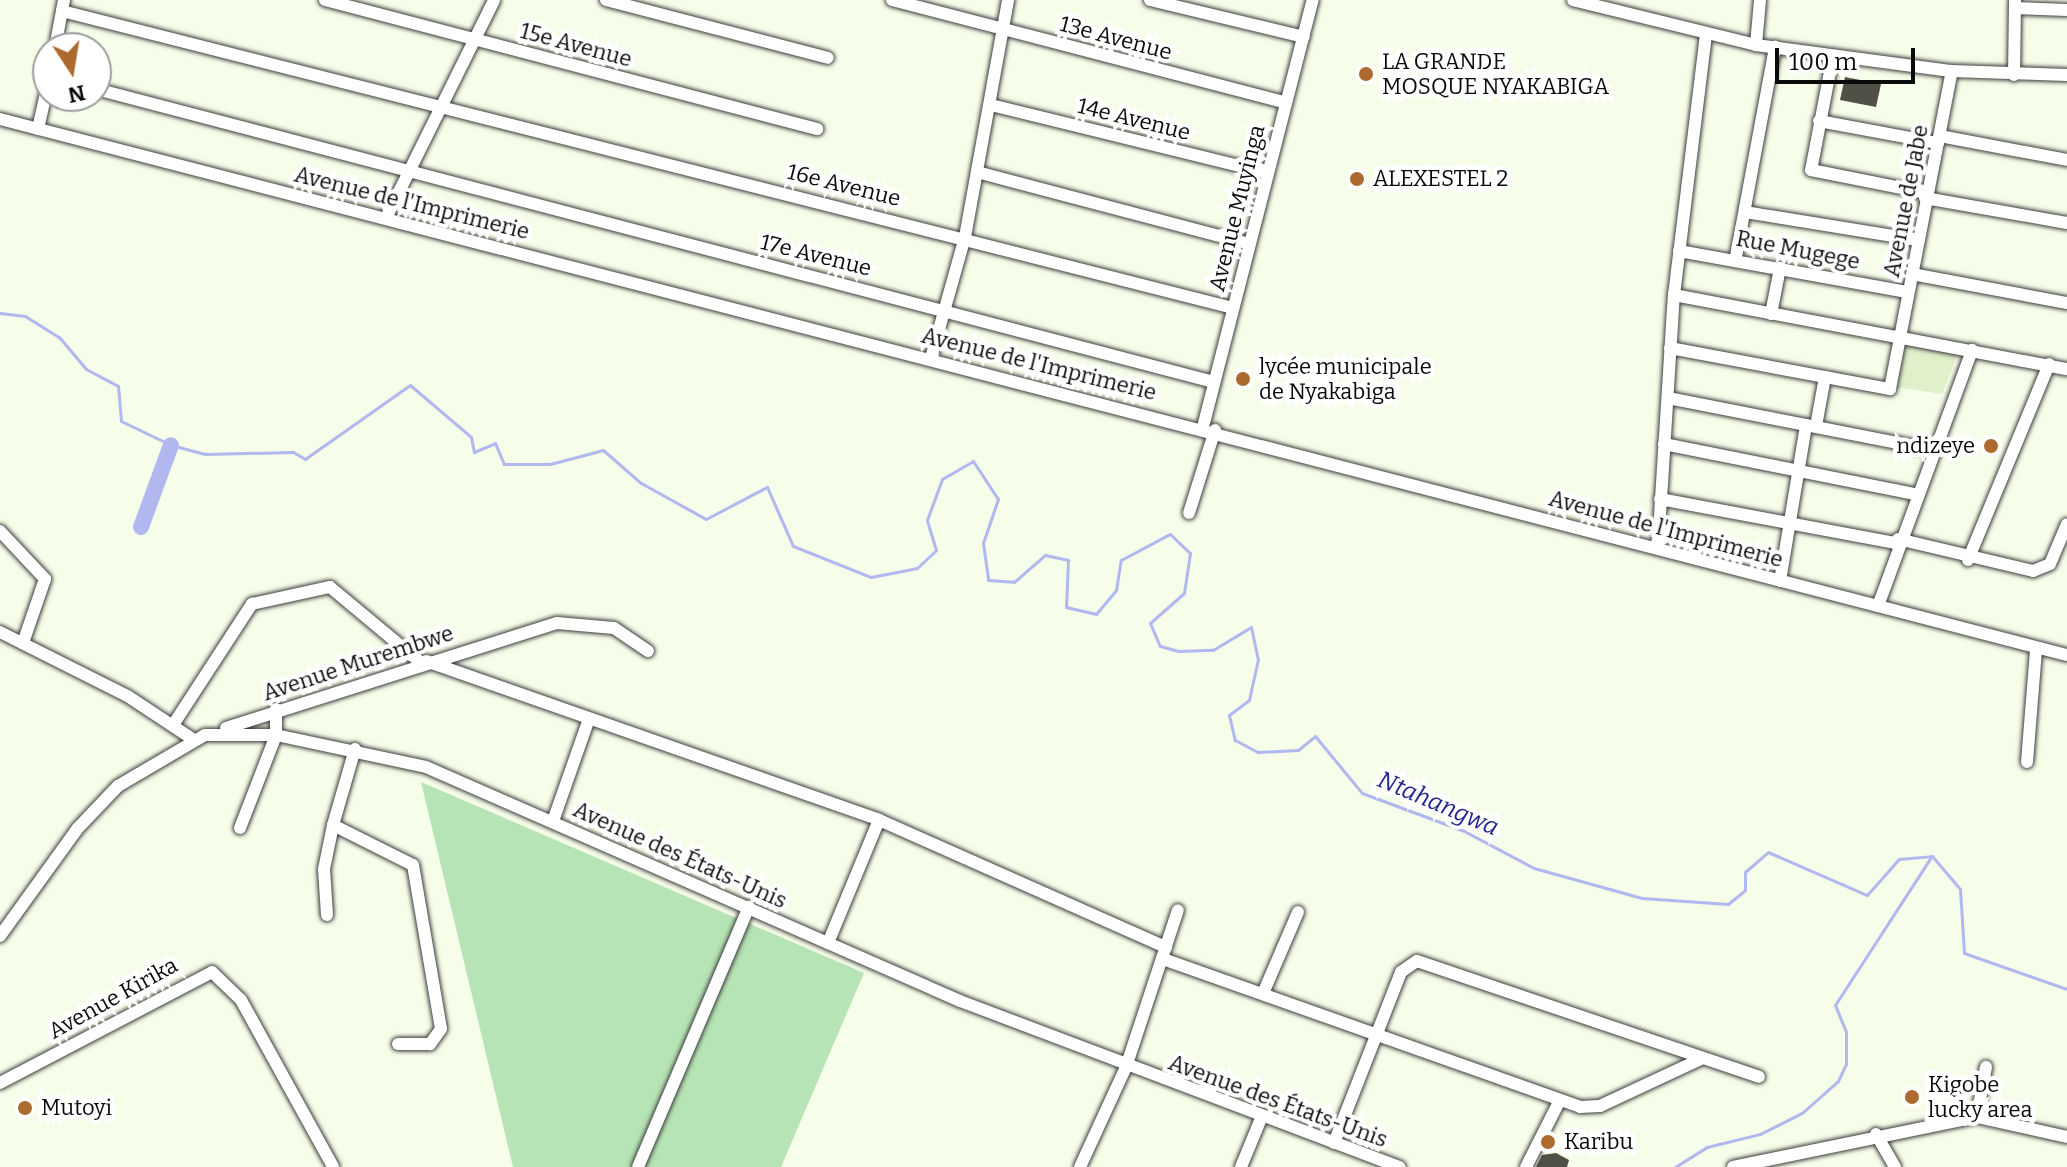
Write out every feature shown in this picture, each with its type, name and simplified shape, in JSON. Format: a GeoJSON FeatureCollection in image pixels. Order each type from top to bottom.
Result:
{"type":"FeatureCollection","features":[{"type":"Feature","properties":{"kind":"street","name":"15e Avenue"},"geometry":{"type":"LineString","coordinates":[[325,0],[817,129]]}},
{"type":"Feature","properties":{"kind":"street"},"geometry":{"type":"LineString","coordinates":[[386,218],[494,0]]}},
{"type":"Feature","properties":{"kind":"street"},"geometry":{"type":"LineString","coordinates":[[606,0],[828,58]]}},
{"type":"Feature","properties":{"kind":"street","name":"13e Avenue"},"geometry":{"type":"LineString","coordinates":[[892,0],[1284,102]]}},
{"type":"Feature","properties":{"kind":"street"},"geometry":{"type":"LineString","coordinates":[[931,358],[965,237],[1008,0]]}},
{"type":"Feature","properties":{"kind":"street"},"geometry":{"type":"LineString","coordinates":[[1150,0],[1304,37]]}},
{"type":"Feature","properties":{"kind":"street","name":"Avenue Muyinga"},"geometry":{"type":"LineString","coordinates":[[1189,513],[1209,428],[1214,382],[1284,102],[1313,0]]}},
{"type":"Feature","properties":{"kind":"street"},"geometry":{"type":"LineString","coordinates":[[1573,0],[1756,45],[1952,71],[2067,75]]}},
{"type":"Feature","properties":{"kind":"street"},"geometry":{"type":"LineString","coordinates":[[1756,45],[1760,0]]}},
{"type":"Feature","properties":{"kind":"street"},"geometry":{"type":"LineString","coordinates":[[2014,75],[2015,4],[2067,10]]}},
{"type":"Feature","properties":{"kind":"street"},"geometry":{"type":"LineString","coordinates":[[58,32],[63,5]]}},
{"type":"Feature","properties":{"kind":"street","name":"16e Avenue"},"geometry":{"type":"LineString","coordinates":[[63,5],[1233,308]]}},
{"type":"Feature","properties":{"kind":"street"},"geometry":{"type":"LineString","coordinates":[[1658,547],[1674,295],[1706,35]]}},
{"type":"Feature","properties":{"kind":"street"},"geometry":{"type":"LineString","coordinates":[[1736,256],[1775,47]]}},
{"type":"Feature","properties":{"kind":"street"},"geometry":{"type":"LineString","coordinates":[[1833,56],[1819,121],[1813,171],[2067,223]]}},
{"type":"Feature","properties":{"kind":"street","name":"Avenue de Jabe"},"geometry":{"type":"LineString","coordinates":[[1825,377],[1890,389],[1952,71]]}},
{"type":"Feature","properties":{"kind":"street","name":"17e Avenue"},"geometry":{"type":"LineString","coordinates":[[112,93],[946,309],[1214,382]]}},
{"type":"Feature","properties":{"kind":"street","name":"14e Avenue"},"geometry":{"type":"LineString","coordinates":[[991,105],[1267,173]]}},
{"type":"Feature","properties":{"kind":"street"},"geometry":{"type":"LineString","coordinates":[[38,129],[42,112]]}},
{"type":"Feature","properties":{"kind":"street","name":"Avenue de l'Imprimerie"},"geometry":{"type":"LineString","coordinates":[[0,119],[1209,428],[2067,655]]}},
{"type":"Feature","properties":{"kind":"street"},"geometry":{"type":"LineString","coordinates":[[1819,121],[2067,160]]}},
{"type":"Feature","properties":{"kind":"street"},"geometry":{"type":"LineString","coordinates":[[977,172],[1249,244]]}},
{"type":"Feature","properties":{"kind":"street"},"geometry":{"type":"LineString","coordinates":[[1745,212],[1918,240]]}},
{"type":"Feature","properties":{"kind":"street","name":"Rue Mugege"},"geometry":{"type":"LineString","coordinates":[[1679,251],[1736,256],[1780,268],[1908,292]]}},
{"type":"Feature","properties":{"kind":"street"},"geometry":{"type":"LineString","coordinates":[[1771,314],[1780,268]]}},
{"type":"Feature","properties":{"kind":"street"},"geometry":{"type":"LineString","coordinates":[[1912,274],[2067,303]]}},
{"type":"Feature","properties":{"kind":"street"},"geometry":{"type":"LineString","coordinates":[[1674,295],[2067,369]]}},
{"type":"Feature","properties":{"kind":"street"},"geometry":{"type":"LineString","coordinates":[[1670,348],[1825,377],[1801,470],[1780,581]]}},
{"type":"Feature","properties":{"kind":"street"},"geometry":{"type":"LineString","coordinates":[[1878,606],[1897,541],[1972,350]]}},
{"type":"Feature","properties":{"kind":"street"},"geometry":{"type":"LineString","coordinates":[[1968,560],[2049,364]]}},
{"type":"Feature","properties":{"kind":"street"},"geometry":{"type":"LineString","coordinates":[[1668,398],[1934,450]]}},
{"type":"Feature","properties":{"kind":"street"},"geometry":{"type":"LineString","coordinates":[[1664,444],[1915,494]]}},
{"type":"Feature","properties":{"kind":"street"},"geometry":{"type":"LineString","coordinates":[[1660,499],[1897,541],[1968,560],[2045,569],[2067,524]]}},
{"type":"Feature","properties":{"kind":"street"},"geometry":{"type":"LineString","coordinates":[[0,531],[45,579],[23,643]]}},
{"type":"Feature","properties":{"kind":"street"},"geometry":{"type":"LineString","coordinates":[[173,725],[252,604],[330,587],[423,662],[879,820],[1164,953],[1560,1100],[1600,1106],[1701,1059]]}},
{"type":"Feature","properties":{"kind":"street","name":"Avenue Murembwe"},"geometry":{"type":"LineString","coordinates":[[212,733],[423,662],[579,620],[629,634],[648,651]]}},
{"type":"Feature","properties":{"kind":"street"},"geometry":{"type":"LineString","coordinates":[[0,632],[173,725],[194,740]]}},
{"type":"Feature","properties":{"kind":"street"},"geometry":{"type":"LineString","coordinates":[[2027,762],[2036,649]]}},
{"type":"Feature","properties":{"kind":"street"},"geometry":{"type":"LineString","coordinates":[[240,828],[276,735],[276,709]]}},
{"type":"Feature","properties":{"kind":"street"},"geometry":{"type":"LineString","coordinates":[[553,821],[589,719]]}},
{"type":"Feature","properties":{"kind":"street","name":"Avenue des États-Unis"},"geometry":{"type":"LineString","coordinates":[[0,936],[107,795],[194,740],[212,733],[276,735],[355,749],[426,767],[828,943],[1126,1067],[1400,1167]]}},
{"type":"Feature","properties":{"kind":"street"},"geometry":{"type":"LineString","coordinates":[[327,915],[324,869],[355,749]]}},
{"type":"Feature","properties":{"kind":"street"},"geometry":{"type":"LineString","coordinates":[[828,943],[879,820]]}},
{"type":"Feature","properties":{"kind":"street"},"geometry":{"type":"LineString","coordinates":[[333,825],[404,857],[414,869],[441,1033],[430,1044],[398,1044]]}},
{"type":"Feature","properties":{"kind":"street"},"geometry":{"type":"LineString","coordinates":[[638,1167],[749,907]]}},
{"type":"Feature","properties":{"kind":"street"},"geometry":{"type":"LineString","coordinates":[[1080,1167],[1126,1067],[1178,910]]}},
{"type":"Feature","properties":{"kind":"street"},"geometry":{"type":"LineString","coordinates":[[1264,991],[1298,912]]}},
{"type":"Feature","properties":{"kind":"street"},"geometry":{"type":"LineString","coordinates":[[1334,1143],[1401,972],[1417,961],[1759,1077]]}},
{"type":"Feature","properties":{"kind":"street","name":"Avenue Kirika"},"geometry":{"type":"LineString","coordinates":[[0,1083],[212,972],[241,1000],[333,1167]]}},
{"type":"Feature","properties":{"kind":"street"},"geometry":{"type":"LineString","coordinates":[[1977,1117],[1986,1067]]}},
{"type":"Feature","properties":{"kind":"street"},"geometry":{"type":"LineString","coordinates":[[1526,1167],[1560,1100]]}},
{"type":"Feature","properties":{"kind":"street"},"geometry":{"type":"LineString","coordinates":[[1241,1167],[1262,1116]]}},
{"type":"Feature","properties":{"kind":"street"},"geometry":{"type":"LineString","coordinates":[[1733,1167],[1876,1134],[1977,1117],[2067,1137]]}},
{"type":"Feature","properties":{"kind":"street"},"geometry":{"type":"LineString","coordinates":[[1876,1134],[1895,1167]]}},
{"type":"Feature","properties":{"kind":"green space"},"geometry":{"type":"Polygon","coordinates":[[[1902,340],[1958,353],[1942,394],[1895,387],[1902,340]]]}},
{"type":"Feature","properties":{"kind":"green space"},"geometry":{"type":"Polygon","coordinates":[[[421,782],[864,973],[781,1167],[513,1167],[421,782]]]}},
{"type":"Feature","properties":{"kind":"building"},"geometry":{"type":"Polygon","coordinates":[[[1845,77],[1881,84],[1876,107],[1840,100],[1845,77]]]}},
{"type":"Feature","properties":{"kind":"building"},"geometry":{"type":"Polygon","coordinates":[[[1556,1153],[1569,1160],[1567,1167],[1536,1167],[1542,1155],[1556,1153]]]}},
{"type":"Feature","properties":{"kind":"waterway","name":"Ntahangwa"},"geometry":{"type":"LineString","coordinates":[[0,313],[25,316],[59,337],[86,369],[118,386],[121,421],[171,445],[205,454],[293,452],[305,459],[410,385],[471,437],[474,452],[495,443],[504,464],[550,464],[603,450],[641,483],[706,519],[767,487],[793,546],[871,577],[917,568],[936,550],[927,520],[942,479],[973,461],[998,499],[983,543],[988,580],[1014,582],[1045,555],[1068,560],[1066,607],[1096,614],[1116,590],[1121,560],[1170,534],[1190,553],[1184,593],[1150,623],[1160,646],[1179,651],[1213,650],[1251,627],[1258,659],[1249,700],[1229,715],[1235,740],[1258,752],[1298,750],[1315,736],[1362,793],[1464,831],[1534,868],[1642,898],[1728,904],[1745,890],[1745,872],[1768,852],[1867,895],[1899,859],[1932,856],[1960,889],[1964,953],[2067,989]]}},
{"type":"Feature","properties":{"kind":"waterway"},"geometry":{"type":"LineString","coordinates":[[141,527],[171,445]]}},
{"type":"Feature","properties":{"kind":"waterway"},"geometry":{"type":"LineString","coordinates":[[1675,1167],[1707,1147],[1760,1134],[1802,1113],[1838,1081],[1846,1064],[1846,1032],[1835,1005],[1931,857]]}},
{"type":"Feature","properties":{"kind":"place","name":"LA GRANDE MOSQUE NYAKABIGA"},"geometry":{"type":"Point","coordinates":[1366,74]}},
{"type":"Feature","properties":{"kind":"place","name":"ALEXESTEL 2"},"geometry":{"type":"Point","coordinates":[1357,179]}},
{"type":"Feature","properties":{"kind":"place","name":"lycée municipale de Nyakabiga"},"geometry":{"type":"Point","coordinates":[1243,379]}},
{"type":"Feature","properties":{"kind":"place","name":"ndizeye"},"geometry":{"type":"Point","coordinates":[1991,446]}},
{"type":"Feature","properties":{"kind":"place","name":"Kigobe lucky area"},"geometry":{"type":"Point","coordinates":[1912,1097]}},
{"type":"Feature","properties":{"kind":"place","name":"Mutoyi"},"geometry":{"type":"Point","coordinates":[25,1108]}},
{"type":"Feature","properties":{"kind":"place","name":"Karibu"},"geometry":{"type":"Point","coordinates":[1548,1142]}}]}
